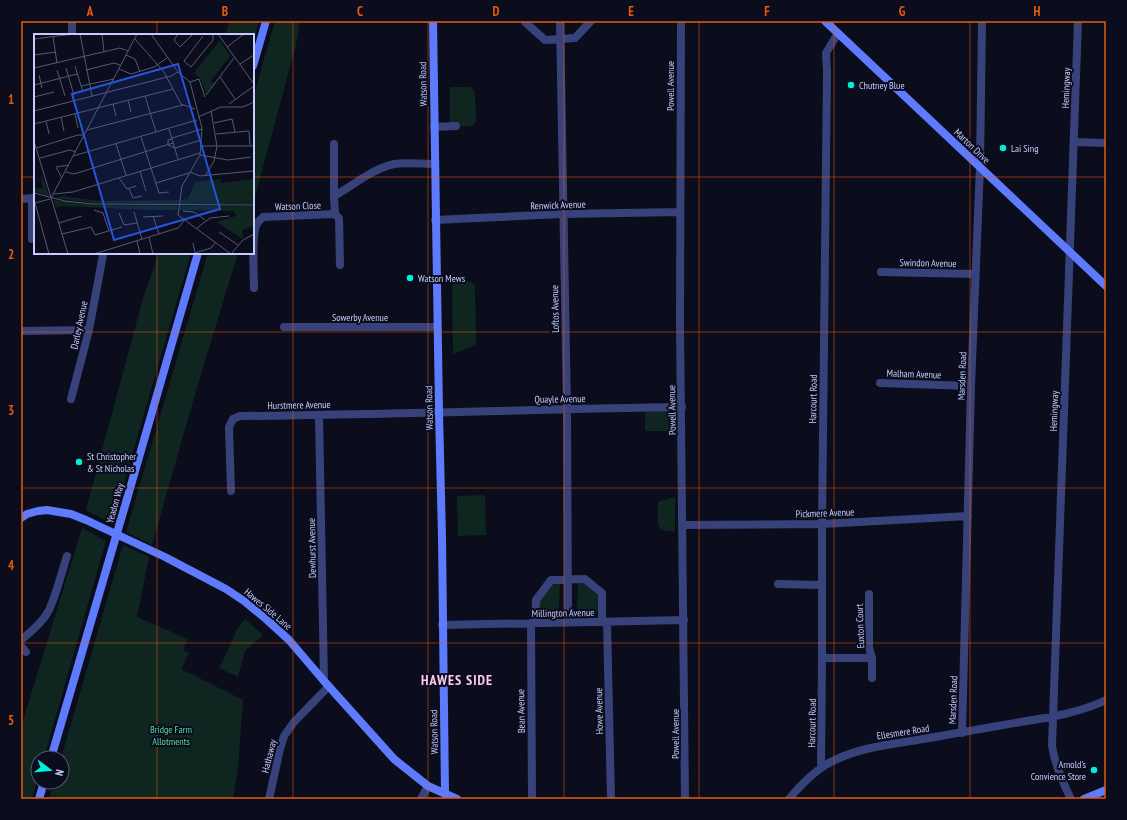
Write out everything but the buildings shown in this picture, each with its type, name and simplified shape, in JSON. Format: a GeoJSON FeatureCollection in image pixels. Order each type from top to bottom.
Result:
{"type":"FeatureCollection","features":[{"type":"Feature","properties":{"kind":"street"},"geometry":{"type":"LineString","coordinates":[[72,21],[72,34]]}},
{"type":"Feature","properties":{"kind":"street"},"geometry":{"type":"LineString","coordinates":[[254,63],[266,21]]}},
{"type":"Feature","properties":{"kind":"street","name":"Watson Road"},"geometry":{"type":"LineString","coordinates":[[433,21],[445,794]]}},
{"type":"Feature","properties":{"kind":"street"},"geometry":{"type":"LineString","coordinates":[[525,21],[545,40],[575,38],[591,21]]}},
{"type":"Feature","properties":{"kind":"street","name":"Loftos Avenue"},"geometry":{"type":"LineString","coordinates":[[560,21],[568,622]]}},
{"type":"Feature","properties":{"kind":"street","name":"Powell Avenue"},"geometry":{"type":"LineString","coordinates":[[681,21],[680,212],[685,799]]}},
{"type":"Feature","properties":{"kind":"street","name":"Marton Drive"},"geometry":{"type":"LineString","coordinates":[[825,21],[1106,286]]}},
{"type":"Feature","properties":{"kind":"street","name":"Marsden Road"},"geometry":{"type":"LineString","coordinates":[[962,732],[971,386],[980,167],[982,21]]}},
{"type":"Feature","properties":{"kind":"street","name":"Hemingway"},"geometry":{"type":"LineString","coordinates":[[1070,799],[1059,774],[1054,759],[1052,746],[1078,21]]}},
{"type":"Feature","properties":{"kind":"street","name":"Harcourt Road"},"geometry":{"type":"LineString","coordinates":[[821,768],[826,52],[838,33]]}},
{"type":"Feature","properties":{"kind":"street"},"geometry":{"type":"LineString","coordinates":[[434,127],[456,126]]}},
{"type":"Feature","properties":{"kind":"street"},"geometry":{"type":"LineString","coordinates":[[1074,142],[1106,143]]}},
{"type":"Feature","properties":{"kind":"street","name":"Watson Close"},"geometry":{"type":"LineString","coordinates":[[334,144],[334,196],[335,214],[339,218],[340,265]]}},
{"type":"Feature","properties":{"kind":"street","name":"Watson Close"},"geometry":{"type":"LineString","coordinates":[[334,196],[374,171],[396,164],[435,164]]}},
{"type":"Feature","properties":{"kind":"street"},"geometry":{"type":"LineString","coordinates":[[21,199],[34,198],[32,239]]}},
{"type":"Feature","properties":{"kind":"street","name":"Renwick Avenue"},"geometry":{"type":"LineString","coordinates":[[436,220],[563,214],[680,212]]}},
{"type":"Feature","properties":{"kind":"street","name":"Watson Close"},"geometry":{"type":"LineString","coordinates":[[254,288],[254,230],[257,223],[263,217],[335,214]]}},
{"type":"Feature","properties":{"kind":"street","name":"Yeadon Way"},"geometry":{"type":"LineString","coordinates":[[53,750],[198,254]]}},
{"type":"Feature","properties":{"kind":"street","name":"Darley Avenue"},"geometry":{"type":"LineString","coordinates":[[72,399],[89,330],[103,255]]}},
{"type":"Feature","properties":{"kind":"street","name":"Swindon Avenue"},"geometry":{"type":"LineString","coordinates":[[881,272],[975,274]]}},
{"type":"Feature","properties":{"kind":"street","name":"Sowerby Avenue"},"geometry":{"type":"LineString","coordinates":[[284,327],[437,327]]}},
{"type":"Feature","properties":{"kind":"street"},"geometry":{"type":"LineString","coordinates":[[21,331],[89,330]]}},
{"type":"Feature","properties":{"kind":"street","name":"Malham Avenue"},"geometry":{"type":"LineString","coordinates":[[880,383],[971,386]]}},
{"type":"Feature","properties":{"kind":"street","name":"Quayle Avenue"},"geometry":{"type":"LineString","coordinates":[[438,412],[566,408],[682,407]]}},
{"type":"Feature","properties":{"kind":"street","name":"Hurstmere Avenue"},"geometry":{"type":"LineString","coordinates":[[231,491],[229,427],[233,419],[240,416],[438,412]]}},
{"type":"Feature","properties":{"kind":"street","name":"Dewhurst Avenue"},"geometry":{"type":"LineString","coordinates":[[320,415],[326,684]]}},
{"type":"Feature","properties":{"kind":"street","name":"Hawes Side Lane"},"geometry":{"type":"LineString","coordinates":[[21,518],[27,514],[47,510],[71,514],[165,557],[226,589],[249,604],[288,640],[394,759],[428,786],[457,799]]}},
{"type":"Feature","properties":{"kind":"street","name":"Pickmere Avenue"},"geometry":{"type":"LineString","coordinates":[[682,525],[822,524],[968,516]]}},
{"type":"Feature","properties":{"kind":"street"},"geometry":{"type":"LineString","coordinates":[[21,640],[34,629],[48,611],[57,590],[67,556]]}},
{"type":"Feature","properties":{"kind":"street"},"geometry":{"type":"LineString","coordinates":[[533,623],[536,600],[551,580],[568,579],[585,579],[602,593],[605,622]]}},
{"type":"Feature","properties":{"kind":"street"},"geometry":{"type":"LineString","coordinates":[[778,584],[822,585]]}},
{"type":"Feature","properties":{"kind":"street","name":"Euxton Court"},"geometry":{"type":"LineString","coordinates":[[868,594],[869,647],[872,658],[872,678]]}},
{"type":"Feature","properties":{"kind":"street","name":"Millington Avenue"},"geometry":{"type":"LineString","coordinates":[[442,625],[684,620]]}},
{"type":"Feature","properties":{"kind":"street","name":"Howe Avenue"},"geometry":{"type":"LineString","coordinates":[[605,622],[611,799]]}},
{"type":"Feature","properties":{"kind":"street","name":"Bean Avenue"},"geometry":{"type":"LineString","coordinates":[[532,799],[533,623]]}},
{"type":"Feature","properties":{"kind":"street","name":"Euxton Court"},"geometry":{"type":"LineString","coordinates":[[822,658],[872,658]]}},
{"type":"Feature","properties":{"kind":"street","name":"Hathaway"},"geometry":{"type":"LineString","coordinates":[[272,797],[280,749],[284,736],[326,684]]}},
{"type":"Feature","properties":{"kind":"street","name":"Ellesmere Road"},"geometry":{"type":"LineString","coordinates":[[789,799],[805,781],[821,768],[836,759],[855,752],[1074,712],[1095,706],[1106,700]]}},
{"type":"Feature","properties":{"kind":"street"},"geometry":{"type":"LineString","coordinates":[[421,799],[428,786]]}},
{"type":"Feature","properties":{"kind":"street"},"geometry":{"type":"LineString","coordinates":[[1084,799],[1106,790]]}},
{"type":"Feature","properties":{"kind":"green space"},"geometry":{"type":"Polygon","coordinates":[[[230,21],[259,21],[254,39],[254,34],[225,34],[230,21]]]}},
{"type":"Feature","properties":{"kind":"green space"},"geometry":{"type":"Polygon","coordinates":[[[275,21],[300,21],[296,45],[254,200],[254,94],[275,21]]]}},
{"type":"Feature","properties":{"kind":"green space"},"geometry":{"type":"Polygon","coordinates":[[[450,87],[471,87],[475,92],[476,122],[472,126],[450,127],[450,87]]]}},
{"type":"Feature","properties":{"kind":"green space"},"geometry":{"type":"Polygon","coordinates":[[[159,254],[191,254],[112,524],[86,510],[143,298],[159,254]]]}},
{"type":"Feature","properties":{"kind":"green space"},"geometry":{"type":"Polygon","coordinates":[[[208,254],[238,254],[195,394],[152,545],[126,532],[208,254]]]}},
{"type":"Feature","properties":{"kind":"green space"},"geometry":{"type":"Polygon","coordinates":[[[452,272],[475,285],[476,345],[453,354],[452,272]]]}},
{"type":"Feature","properties":{"kind":"green space"},"geometry":{"type":"Polygon","coordinates":[[[674,410],[674,431],[645,431],[645,411],[674,410]]]}},
{"type":"Feature","properties":{"kind":"green space"},"geometry":{"type":"Polygon","coordinates":[[[485,495],[486,535],[458,536],[457,496],[485,495]]]}},
{"type":"Feature","properties":{"kind":"green space"},"geometry":{"type":"Polygon","coordinates":[[[675,497],[675,532],[661,530],[658,524],[658,502],[675,497]]]}},
{"type":"Feature","properties":{"kind":"green space"},"geometry":{"type":"Polygon","coordinates":[[[82,528],[106,541],[46,750],[30,750],[30,790],[35,790],[32,799],[21,799],[21,727],[82,528]]]}},
{"type":"Feature","properties":{"kind":"green space","name":"Bridge Farm Allotments"},"geometry":{"type":"Polygon","coordinates":[[[123,545],[149,557],[137,617],[188,639],[183,650],[189,653],[181,669],[243,700],[238,769],[233,799],[49,799],[52,790],[70,790],[70,750],[63,750],[123,545]]]}},
{"type":"Feature","properties":{"kind":"green space"},"geometry":{"type":"Polygon","coordinates":[[[560,579],[559,611],[535,612],[536,600],[551,580],[560,579]]]}},
{"type":"Feature","properties":{"kind":"green space"},"geometry":{"type":"Polygon","coordinates":[[[578,579],[602,593],[602,612],[577,612],[578,579]]]}},
{"type":"Feature","properties":{"kind":"green space"},"geometry":{"type":"Polygon","coordinates":[[[245,619],[263,635],[245,651],[238,677],[219,668],[238,628],[245,619]]]}},
{"type":"Feature","properties":{"kind":"place","name":"Chutney Blue"},"geometry":{"type":"Point","coordinates":[851,85]}},
{"type":"Feature","properties":{"kind":"place","name":"Lai Sing"},"geometry":{"type":"Point","coordinates":[1003,148]}},
{"type":"Feature","properties":{"kind":"place","name":"Watson Mews"},"geometry":{"type":"Point","coordinates":[410,278]}},
{"type":"Feature","properties":{"kind":"place","name":"St Christopher & St Nicholas"},"geometry":{"type":"Point","coordinates":[79,462]}},
{"type":"Feature","properties":{"kind":"place","name":"Arnold's Convience Store"},"geometry":{"type":"Point","coordinates":[1094,770]}},
{"type":"Feature","properties":{"kind":"district","name":"HAWES SIDE"},"geometry":{"type":"Point","coordinates":[457,680]}}]}
